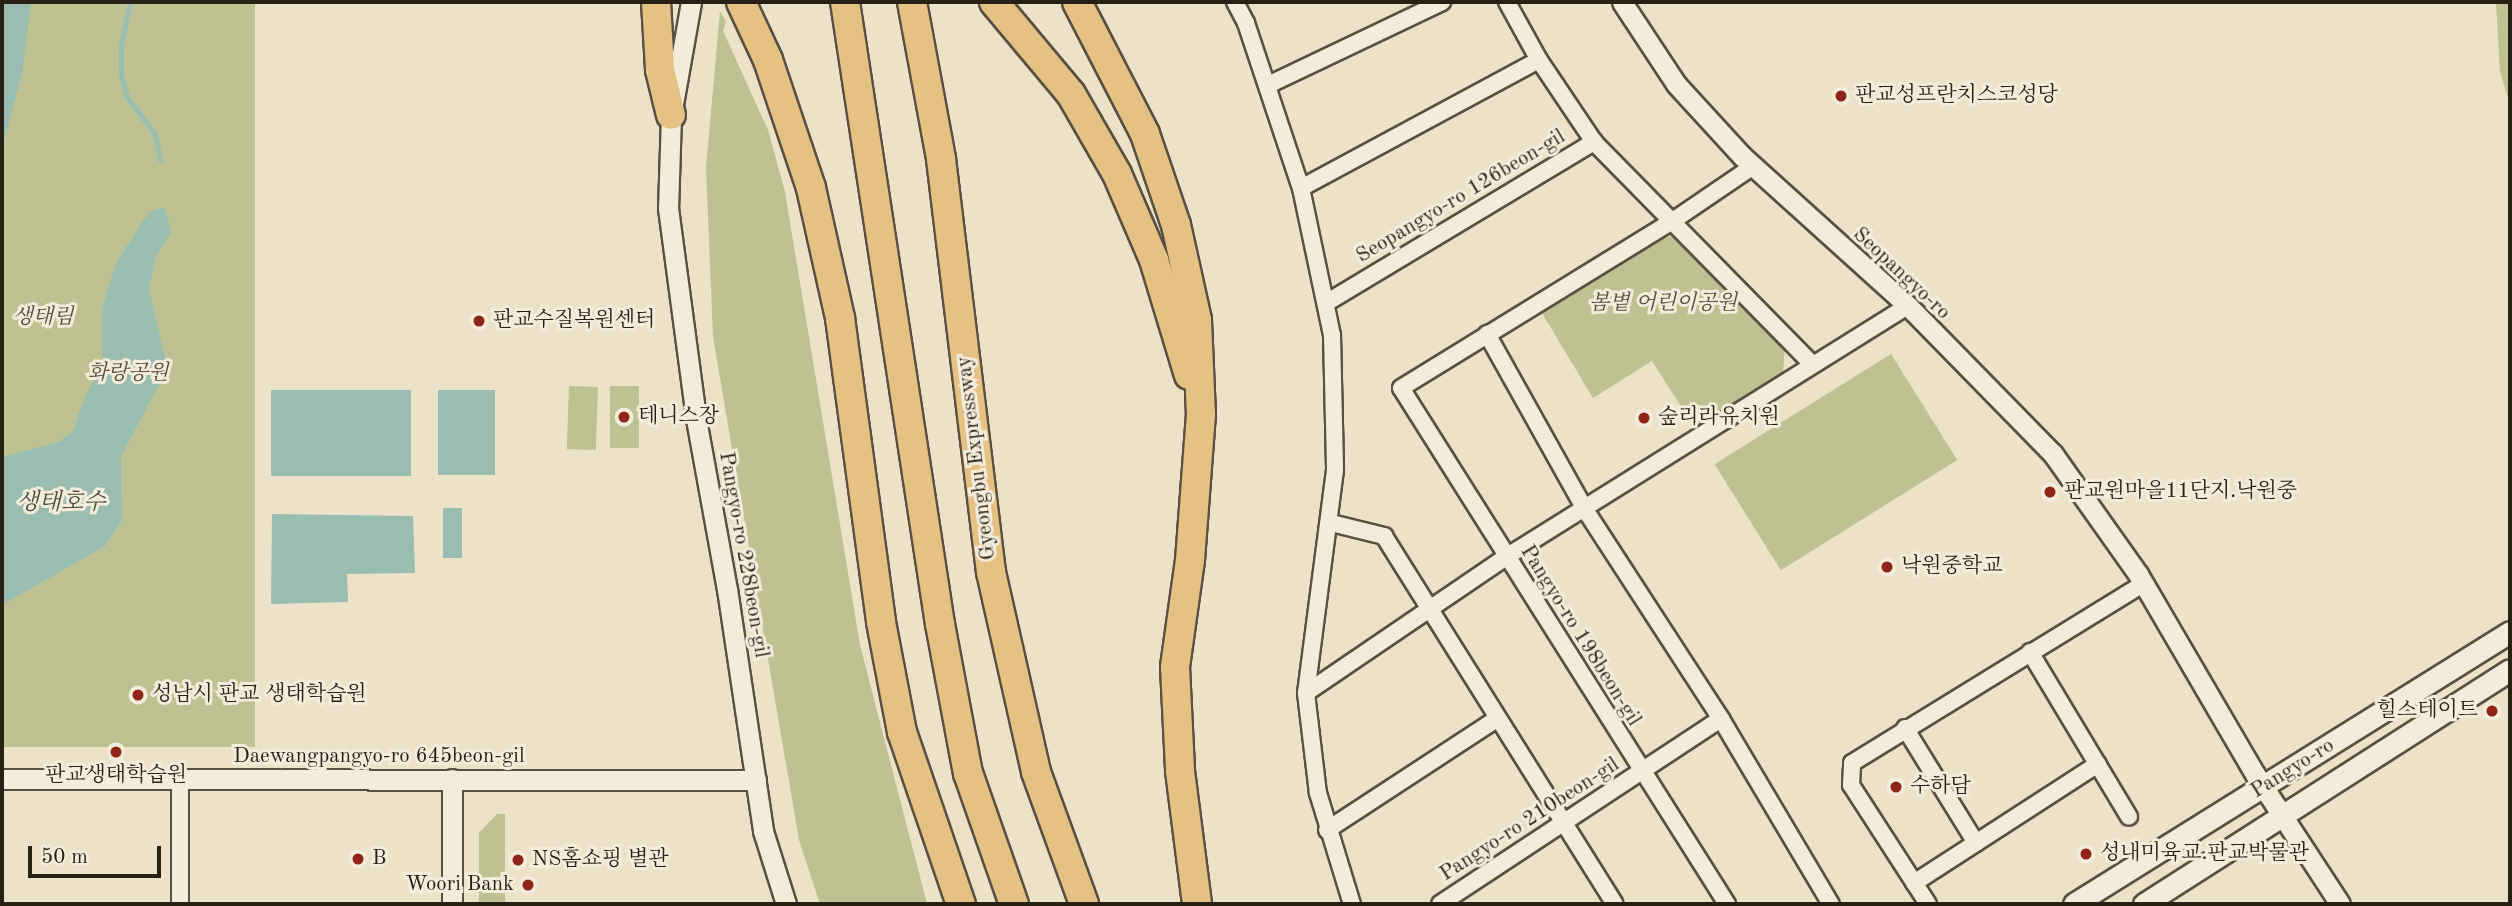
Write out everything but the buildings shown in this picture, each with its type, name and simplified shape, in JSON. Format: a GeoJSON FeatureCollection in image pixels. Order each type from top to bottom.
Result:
{"type":"FeatureCollection","features":[{"type":"Feature","properties":{"kind":"highway"},"geometry":{"type":"LineString","coordinates":[[656,2],[660,71],[671,115]]}},
{"type":"Feature","properties":{"kind":"highway"},"geometry":{"type":"LineString","coordinates":[[741,2],[768,60],[811,188],[840,318],[881,622],[902,732],[961,904]]}},
{"type":"Feature","properties":{"kind":"highway"},"geometry":{"type":"LineString","coordinates":[[845,2],[942,637],[968,773],[1014,904]]}},
{"type":"Feature","properties":{"kind":"highway","name":"Gyeongbu Expressway"},"geometry":{"type":"LineString","coordinates":[[912,2],[941,159],[990,572],[1037,772],[1084,904]]}},
{"type":"Feature","properties":{"kind":"highway"},"geometry":{"type":"LineString","coordinates":[[994,2],[1017,25],[1071,94],[1117,174],[1154,260],[1201,414]]}},
{"type":"Feature","properties":{"kind":"highway"},"geometry":{"type":"LineString","coordinates":[[1077,2],[1144,134],[1176,225],[1197,320],[1201,414],[1190,561],[1175,667],[1180,771],[1197,904]]}},
{"type":"Feature","properties":{"kind":"main road","name":"Pangyo-ro"},"geometry":{"type":"LineString","coordinates":[[2074,904],[2265,788],[2510,632]]}},
{"type":"Feature","properties":{"kind":"main road","name":"Pangyo-ro"},"geometry":{"type":"LineString","coordinates":[[2144,904],[2510,670]]}},
{"type":"Feature","properties":{"kind":"street","name":"Pangyo-ro 228beon-gil"},"geometry":{"type":"LineString","coordinates":[[691,2],[671,115],[668,208],[696,419],[756,780],[762,831],[786,904]]}},
{"type":"Feature","properties":{"kind":"street"},"geometry":{"type":"LineString","coordinates":[[1235,2],[1268,85],[1301,188],[1326,303],[1334,383],[1331,523],[1306,693],[1327,830],[1352,904]]}},
{"type":"Feature","properties":{"kind":"street"},"geometry":{"type":"LineString","coordinates":[[1268,85],[1443,2]]}},
{"type":"Feature","properties":{"kind":"street"},"geometry":{"type":"LineString","coordinates":[[1507,2],[1539,60],[1594,142]]}},
{"type":"Feature","properties":{"kind":"street","name":"Seopangyo-ro"},"geometry":{"type":"LineString","coordinates":[[1622,2],[1683,92],[1752,167],[1908,306],[2053,454],[2143,584],[2283,817]]}},
{"type":"Feature","properties":{"kind":"street"},"geometry":{"type":"LineString","coordinates":[[1301,188],[1539,60]]}},
{"type":"Feature","properties":{"kind":"street","name":"Seopangyo-ro 126beon-gil"},"geometry":{"type":"LineString","coordinates":[[1326,303],[1594,142],[1674,220],[1812,364]]}},
{"type":"Feature","properties":{"kind":"street"},"geometry":{"type":"LineString","coordinates":[[1752,167],[1674,220],[1487,334],[1586,511],[1721,719],[1831,904]]}},
{"type":"Feature","properties":{"kind":"street"},"geometry":{"type":"LineString","coordinates":[[1306,693],[1506,557],[1586,511],[1812,364],[1908,306]]}},
{"type":"Feature","properties":{"kind":"street","name":"Pangyo-ro 198beon-gil"},"geometry":{"type":"LineString","coordinates":[[1487,334],[1401,388],[1727,904]]}},
{"type":"Feature","properties":{"kind":"street"},"geometry":{"type":"LineString","coordinates":[[1331,523],[1384,536],[1427,610],[1615,904]]}},
{"type":"Feature","properties":{"kind":"street"},"geometry":{"type":"LineString","coordinates":[[1928,904],[1851,785],[1850,771],[1857,758],[2143,584]]}},
{"type":"Feature","properties":{"kind":"street"},"geometry":{"type":"LineString","coordinates":[[2030,652],[2129,817]]}},
{"type":"Feature","properties":{"kind":"street"},"geometry":{"type":"LineString","coordinates":[[1327,830],[1498,718]]}},
{"type":"Feature","properties":{"kind":"street","name":"Pangyo-ro 210beon-gil"},"geometry":{"type":"LineString","coordinates":[[1440,904],[1721,719]]}},
{"type":"Feature","properties":{"kind":"street"},"geometry":{"type":"LineString","coordinates":[[1905,728],[1976,843]]}},
{"type":"Feature","properties":{"kind":"street"},"geometry":{"type":"LineString","coordinates":[[1914,883],[2098,764]]}},
{"type":"Feature","properties":{"kind":"street","name":"Daewangpangyo-ro 645beon-gil"},"geometry":{"type":"LineString","coordinates":[[2,779],[756,780]]}},
{"type":"Feature","properties":{"kind":"street"},"geometry":{"type":"LineString","coordinates":[[452,779],[452,904]]}},
{"type":"Feature","properties":{"kind":"street"},"geometry":{"type":"LineString","coordinates":[[180,780],[180,904]]}},
{"type":"Feature","properties":{"kind":"street"},"geometry":{"type":"LineString","coordinates":[[2283,817],[2340,904]]}},
{"type":"Feature","properties":{"kind":"green space","name":"화랑공원"},"geometry":{"type":"Polygon","coordinates":[[[2,2],[255,2],[255,747],[2,747],[2,2]]]}},
{"type":"Feature","properties":{"kind":"green space"},"geometry":{"type":"Polygon","coordinates":[[[2496,2],[2510,2],[2510,104],[2500,72],[2496,2]]]}},
{"type":"Feature","properties":{"kind":"green space"},"geometry":{"type":"Polygon","coordinates":[[[720,11],[726,22],[723,31],[768,130],[785,192],[860,645],[927,904],[820,904],[799,840],[713,337],[706,168],[720,11]]]}},
{"type":"Feature","properties":{"kind":"green space","name":"봄볕 어린이공원"},"geometry":{"type":"Polygon","coordinates":[[[1678,235],[1785,346],[1783,374],[1696,430],[1652,361],[1593,398],[1539,308],[1657,239],[1678,235]]]}},
{"type":"Feature","properties":{"kind":"green space"},"geometry":{"type":"Polygon","coordinates":[[[1891,354],[1957,460],[1781,570],[1715,464],[1891,354]]]}},
{"type":"Feature","properties":{"kind":"green space","name":"테니스장"},"geometry":{"type":"Polygon","coordinates":[[[569,386],[598,387],[596,450],[567,449],[569,386]]]}},
{"type":"Feature","properties":{"kind":"green space","name":"테니스장"},"geometry":{"type":"Polygon","coordinates":[[[610,386],[639,386],[639,448],[610,448],[610,386]]]}},
{"type":"Feature","properties":{"kind":"green space"},"geometry":{"type":"Polygon","coordinates":[[[497,814],[505,814],[505,904],[479,904],[479,833],[497,814]]]}},
{"type":"Feature","properties":{"kind":"water"},"geometry":{"type":"Polygon","coordinates":[[[2,2],[31,2],[22,74],[2,148],[2,2]]]}},
{"type":"Feature","properties":{"kind":"water","name":"생태호수"},"geometry":{"type":"Polygon","coordinates":[[[165,207],[171,232],[156,257],[149,289],[166,361],[161,381],[121,456],[122,520],[105,546],[2,605],[2,457],[59,442],[73,431],[85,396],[102,366],[102,309],[116,263],[149,212],[165,207]]]}},
{"type":"Feature","properties":{"kind":"water"},"geometry":{"type":"Polygon","coordinates":[[[271,390],[411,390],[411,476],[271,476],[271,390]]]}},
{"type":"Feature","properties":{"kind":"water"},"geometry":{"type":"Polygon","coordinates":[[[438,390],[495,390],[495,475],[438,475],[438,390]]]}},
{"type":"Feature","properties":{"kind":"water"},"geometry":{"type":"Polygon","coordinates":[[[443,508],[462,508],[462,558],[443,558],[443,508]]]}},
{"type":"Feature","properties":{"kind":"water"},"geometry":{"type":"Polygon","coordinates":[[[272,514],[413,516],[415,573],[347,574],[348,602],[271,604],[272,514]]]}},
{"type":"Feature","properties":{"kind":"waterway"},"geometry":{"type":"LineString","coordinates":[[130,2],[121,45],[121,75],[127,97],[155,134],[160,160]]}},
{"type":"Feature","properties":{"kind":"place","name":"판교성프란치스코성당"},"geometry":{"type":"Point","coordinates":[1841,96]}},
{"type":"Feature","properties":{"kind":"place","name":"판교수질복원센터"},"geometry":{"type":"Point","coordinates":[479,321]}},
{"type":"Feature","properties":{"kind":"place","name":"테니스장"},"geometry":{"type":"Point","coordinates":[624,417]}},
{"type":"Feature","properties":{"kind":"place","name":"숲리라유치원"},"geometry":{"type":"Point","coordinates":[1644,418]}},
{"type":"Feature","properties":{"kind":"place","name":"판교원마을11단지.낙원중"},"geometry":{"type":"Point","coordinates":[2050,492]}},
{"type":"Feature","properties":{"kind":"place","name":"낙원중학교"},"geometry":{"type":"Point","coordinates":[1887,567]}},
{"type":"Feature","properties":{"kind":"place","name":"성남시 판교 생태학습원"},"geometry":{"type":"Point","coordinates":[138,695]}},
{"type":"Feature","properties":{"kind":"place","name":"힐스테이트"},"geometry":{"type":"Point","coordinates":[2492,711]}},
{"type":"Feature","properties":{"kind":"place","name":"판교생태학습원"},"geometry":{"type":"Point","coordinates":[116,752]}},
{"type":"Feature","properties":{"kind":"place","name":"수하담"},"geometry":{"type":"Point","coordinates":[1896,787]}},
{"type":"Feature","properties":{"kind":"place","name":"성내미육교.판교박물관"},"geometry":{"type":"Point","coordinates":[2086,854]}},
{"type":"Feature","properties":{"kind":"place","name":"B"},"geometry":{"type":"Point","coordinates":[358,859]}},
{"type":"Feature","properties":{"kind":"place","name":"NS홈쇼핑 별관"},"geometry":{"type":"Point","coordinates":[518,860]}},
{"type":"Feature","properties":{"kind":"place","name":"Woori Bank"},"geometry":{"type":"Point","coordinates":[528,885]}},
{"type":"Feature","properties":{"kind":"park label","name":"생태림"},"geometry":{"type":"Point","coordinates":[43,318]}}]}
